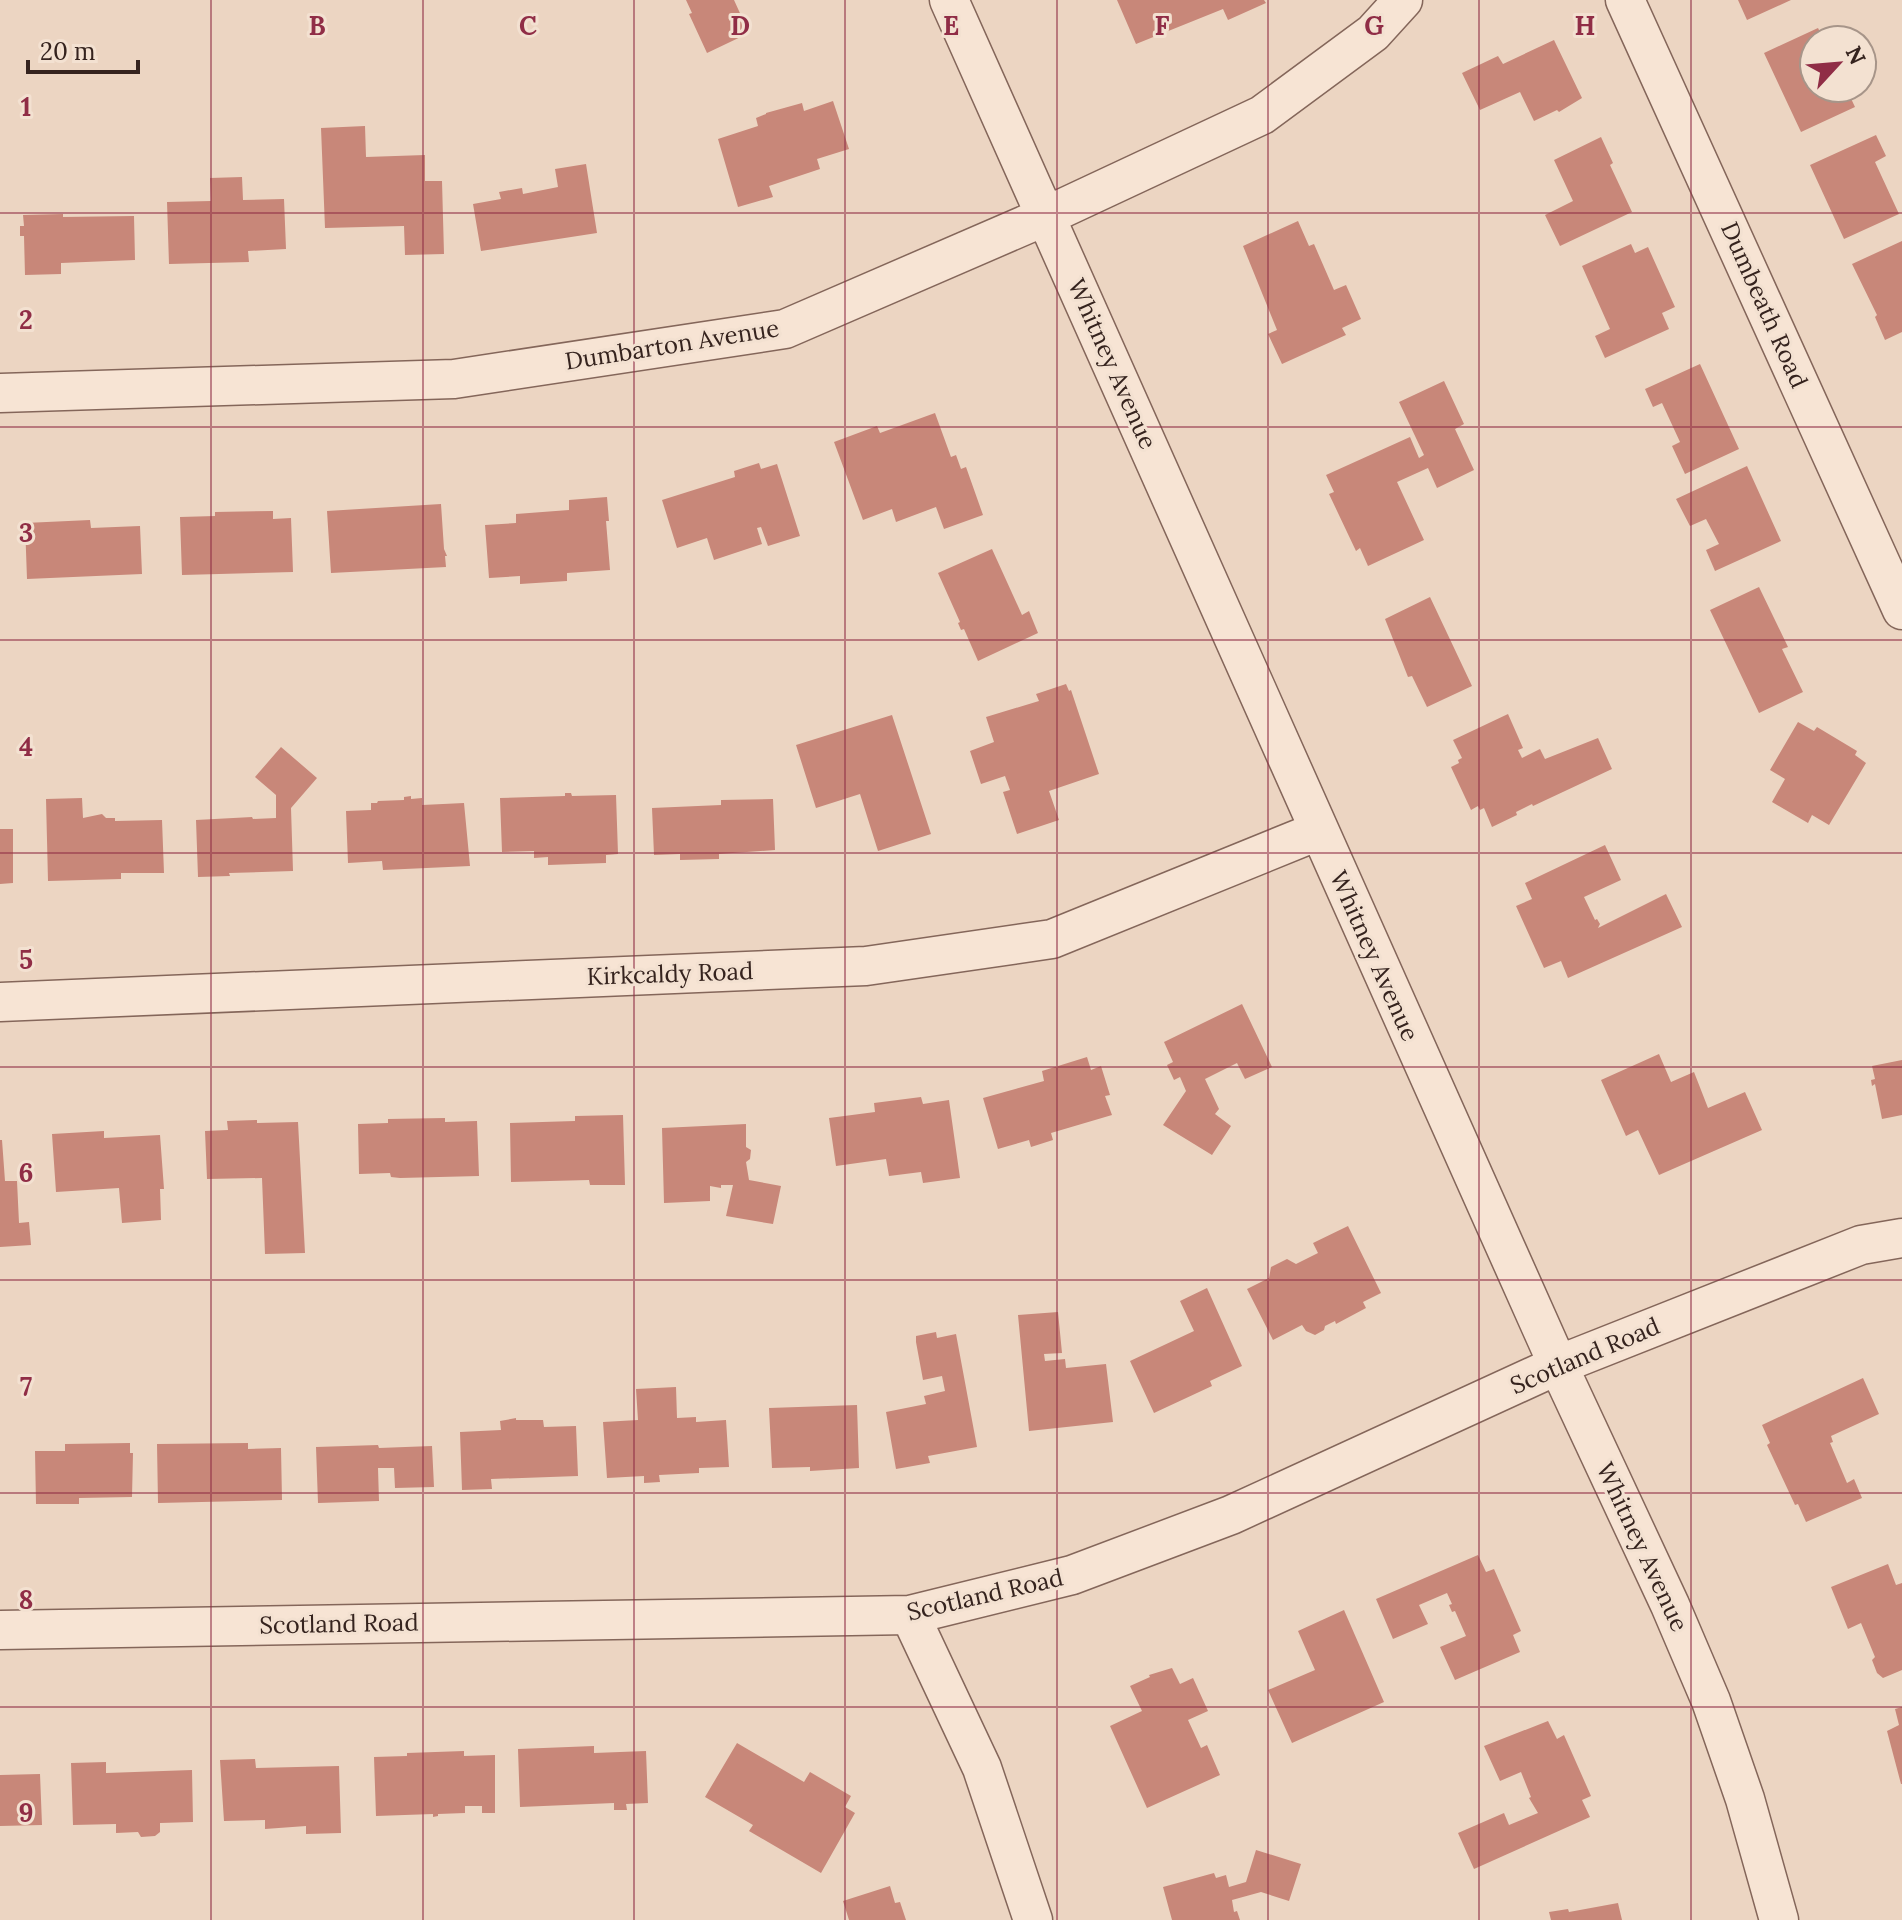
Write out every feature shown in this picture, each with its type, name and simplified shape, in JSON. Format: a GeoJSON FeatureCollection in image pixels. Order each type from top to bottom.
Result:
{"type":"FeatureCollection","features":[{"type":"Feature","properties":{"kind":"street","name":"Whitney Avenue"},"geometry":{"type":"LineString","coordinates":[[949,0],[1318,831],[1558,1365],[1670,1605],[1711,1701],[1745,1799],[1779,1920]]}},
{"type":"Feature","properties":{"kind":"street","name":"Dumbarton Avenue"},"geometry":{"type":"LineString","coordinates":[[0,393],[454,379],[785,329],[1046,216],[1262,115],[1373,33],[1403,0]]}},
{"type":"Feature","properties":{"kind":"street","name":"Dumbeath Road"},"geometry":{"type":"LineString","coordinates":[[1625,0],[1902,610]]}},
{"type":"Feature","properties":{"kind":"street","name":"Kirkcaldy Road"},"geometry":{"type":"LineString","coordinates":[[0,1002],[866,966],[1052,939],[1318,831]]}},
{"type":"Feature","properties":{"kind":"street","name":"Scotland Road"},"geometry":{"type":"LineString","coordinates":[[0,1630],[910,1615],[1072,1575],[1231,1515],[1558,1365],[1861,1245],[1902,1238]]}},
{"type":"Feature","properties":{"kind":"street"},"geometry":{"type":"LineString","coordinates":[[910,1615],[982,1768],[1033,1920]]}},
{"type":"Feature","properties":{"kind":"building"},"geometry":{"type":"Polygon","coordinates":[[[686,0],[734,0],[749,33],[707,53],[686,0]]]}},
{"type":"Feature","properties":{"kind":"building"},"geometry":{"type":"Polygon","coordinates":[[[1117,0],[1264,0],[1266,3],[1228,20],[1223,9],[1136,44],[1117,0]]]}},
{"type":"Feature","properties":{"kind":"building"},"geometry":{"type":"Polygon","coordinates":[[[1738,0],[1791,0],[1747,20],[1738,0]]]}},
{"type":"Feature","properties":{"kind":"building"},"geometry":{"type":"Polygon","coordinates":[[[1798,37],[1798,104],[1854,104],[1855,107],[1801,132],[1764,53],[1798,37]]]}},
{"type":"Feature","properties":{"kind":"building"},"geometry":{"type":"Polygon","coordinates":[[[1554,40],[1582,98],[1559,112],[1557,110],[1534,121],[1520,92],[1480,110],[1462,73],[1498,56],[1503,64],[1554,40]]]}},
{"type":"Feature","properties":{"kind":"building"},"geometry":{"type":"Polygon","coordinates":[[[833,101],[849,149],[817,159],[820,169],[769,186],[773,197],[738,207],[718,139],[758,126],[756,118],[766,113],[802,103],[804,111],[833,101]]]}},
{"type":"Feature","properties":{"kind":"building"},"geometry":{"type":"Polygon","coordinates":[[[365,126],[366,157],[425,155],[425,181],[442,181],[444,254],[405,255],[404,226],[325,228],[321,128],[365,126]]]}},
{"type":"Feature","properties":{"kind":"building"},"geometry":{"type":"Polygon","coordinates":[[[1876,135],[1886,156],[1875,162],[1899,214],[1844,239],[1810,165],[1876,135]]]}},
{"type":"Feature","properties":{"kind":"building"},"geometry":{"type":"Polygon","coordinates":[[[1601,137],[1632,212],[1560,246],[1545,215],[1573,201],[1554,160],[1601,137]]]}},
{"type":"Feature","properties":{"kind":"building"},"geometry":{"type":"Polygon","coordinates":[[[586,164],[597,233],[481,251],[473,204],[501,199],[499,192],[522,188],[523,194],[558,187],[555,169],[586,164]]]}},
{"type":"Feature","properties":{"kind":"building"},"geometry":{"type":"Polygon","coordinates":[[[242,177],[243,200],[284,199],[286,249],[248,251],[249,262],[169,264],[167,202],[211,201],[210,178],[242,177]]]}},
{"type":"Feature","properties":{"kind":"building"},"geometry":{"type":"Polygon","coordinates":[[[63,214],[63,217],[134,216],[135,260],[61,263],[61,274],[25,275],[24,236],[20,236],[20,226],[24,226],[23,215],[63,214]]]}},
{"type":"Feature","properties":{"kind":"building"},"geometry":{"type":"Polygon","coordinates":[[[1298,221],[1309,246],[1314,244],[1334,290],[1346,285],[1361,319],[1342,328],[1346,335],[1282,364],[1268,334],[1277,330],[1243,246],[1298,221]]]}},
{"type":"Feature","properties":{"kind":"building"},"geometry":{"type":"Polygon","coordinates":[[[1902,241],[1902,332],[1885,340],[1875,317],[1877,315],[1852,264],[1902,241]]]}},
{"type":"Feature","properties":{"kind":"building"},"geometry":{"type":"Polygon","coordinates":[[[1631,244],[1635,253],[1648,247],[1675,307],[1662,313],[1669,329],[1605,358],[1595,336],[1610,329],[1582,266],[1631,244]]]}},
{"type":"Feature","properties":{"kind":"building"},"geometry":{"type":"Polygon","coordinates":[[[1700,364],[1739,449],[1685,474],[1672,446],[1680,442],[1662,403],[1653,407],[1645,389],[1700,364]]]}},
{"type":"Feature","properties":{"kind":"building"},"geometry":{"type":"Polygon","coordinates":[[[1444,381],[1464,424],[1455,429],[1474,470],[1437,488],[1428,468],[1397,482],[1424,540],[1368,566],[1360,548],[1356,551],[1329,494],[1334,492],[1326,475],[1410,437],[1419,458],[1424,455],[1399,402],[1444,381]]]}},
{"type":"Feature","properties":{"kind":"building"},"geometry":{"type":"Polygon","coordinates":[[[935,413],[951,457],[956,455],[961,469],[966,467],[983,515],[944,529],[936,507],[896,522],[892,509],[863,520],[834,442],[877,426],[880,433],[935,413]]]}},
{"type":"Feature","properties":{"kind":"building"},"geometry":{"type":"Polygon","coordinates":[[[759,463],[761,469],[777,464],[800,536],[768,546],[761,527],[757,528],[762,544],[714,560],[707,538],[677,548],[662,500],[735,477],[734,471],[759,463]]]}},
{"type":"Feature","properties":{"kind":"building"},"geometry":{"type":"Polygon","coordinates":[[[1747,466],[1781,541],[1715,571],[1706,550],[1719,544],[1706,519],[1690,526],[1676,499],[1747,466]]]}},
{"type":"Feature","properties":{"kind":"building"},"geometry":{"type":"Polygon","coordinates":[[[607,497],[610,570],[567,573],[567,581],[520,584],[520,576],[489,578],[485,525],[516,523],[516,514],[569,510],[569,500],[607,497]]]}},
{"type":"Feature","properties":{"kind":"building"},"geometry":{"type":"Polygon","coordinates":[[[441,504],[446,567],[331,573],[327,511],[441,504]]]}},
{"type":"Feature","properties":{"kind":"building"},"geometry":{"type":"Polygon","coordinates":[[[273,511],[273,519],[291,518],[293,572],[182,575],[180,517],[215,516],[215,512],[273,511]]]}},
{"type":"Feature","properties":{"kind":"building"},"geometry":{"type":"Polygon","coordinates":[[[90,520],[91,528],[140,526],[142,574],[27,579],[25,523],[90,520]]]}},
{"type":"Feature","properties":{"kind":"building"},"geometry":{"type":"Polygon","coordinates":[[[992,549],[1022,615],[1029,611],[1038,633],[978,661],[964,629],[961,630],[938,573],[992,549]]]}},
{"type":"Feature","properties":{"kind":"building"},"geometry":{"type":"Polygon","coordinates":[[[1759,587],[1788,647],[1782,649],[1803,692],[1759,713],[1710,610],[1759,587]]]}},
{"type":"Feature","properties":{"kind":"building"},"geometry":{"type":"Polygon","coordinates":[[[1430,597],[1472,686],[1427,707],[1412,676],[1408,677],[1385,619],[1430,597]]]}},
{"type":"Feature","properties":{"kind":"building"},"geometry":{"type":"Polygon","coordinates":[[[1066,684],[1071,690],[1099,774],[1049,791],[1059,820],[1017,834],[1003,792],[1010,790],[1005,776],[981,784],[970,751],[994,742],[986,717],[1039,701],[1036,694],[1066,684]]]}},
{"type":"Feature","properties":{"kind":"building"},"geometry":{"type":"Polygon","coordinates":[[[1508,714],[1523,748],[1518,750],[1522,758],[1540,749],[1545,759],[1598,738],[1612,769],[1532,804],[1492,827],[1484,808],[1480,810],[1478,806],[1471,810],[1451,767],[1462,758],[1453,740],[1508,714]]]}},
{"type":"Feature","properties":{"kind":"building"},"geometry":{"type":"Polygon","coordinates":[[[892,715],[931,834],[878,851],[860,794],[816,808],[796,745],[892,715]]]}},
{"type":"Feature","properties":{"kind":"building"},"geometry":{"type":"Polygon","coordinates":[[[1798,722],[1814,731],[1817,727],[1857,751],[1855,755],[1866,763],[1829,825],[1812,815],[1808,823],[1772,802],[1785,779],[1770,770],[1798,722]]]}},
{"type":"Feature","properties":{"kind":"building"},"geometry":{"type":"Polygon","coordinates":[[[281,747],[317,778],[291,808],[293,871],[198,877],[196,820],[276,818],[276,795],[255,777],[281,747]]]}},
{"type":"Feature","properties":{"kind":"building"},"geometry":{"type":"Polygon","coordinates":[[[565,793],[572,796],[616,795],[618,854],[606,855],[606,863],[548,865],[548,857],[534,858],[534,851],[502,852],[500,798],[565,796],[565,793]]]}},
{"type":"Feature","properties":{"kind":"building"},"geometry":{"type":"Polygon","coordinates":[[[411,796],[411,799],[422,798],[422,805],[464,803],[470,866],[383,870],[382,861],[348,863],[346,811],[371,810],[371,803],[404,800],[404,797],[411,796]]]}},
{"type":"Feature","properties":{"kind":"building"},"geometry":{"type":"Polygon","coordinates":[[[82,798],[83,818],[102,814],[106,818],[115,818],[115,821],[162,820],[164,873],[121,873],[121,879],[48,881],[46,799],[82,798]]]}},
{"type":"Feature","properties":{"kind":"building"},"geometry":{"type":"Polygon","coordinates":[[[773,799],[775,850],[719,854],[719,859],[680,860],[680,854],[654,855],[652,808],[721,805],[721,800],[773,799]]]}},
{"type":"Feature","properties":{"kind":"building"},"geometry":{"type":"Polygon","coordinates":[[[0,829],[13,829],[13,883],[0,884],[0,829]]]}},
{"type":"Feature","properties":{"kind":"building"},"geometry":{"type":"Polygon","coordinates":[[[1605,845],[1621,880],[1584,897],[1600,924],[1598,928],[1666,894],[1682,927],[1568,978],[1561,961],[1544,968],[1516,906],[1532,899],[1525,883],[1605,845]]]}},
{"type":"Feature","properties":{"kind":"building"},"geometry":{"type":"Polygon","coordinates":[[[1242,1004],[1272,1067],[1245,1079],[1237,1063],[1205,1079],[1219,1109],[1215,1114],[1231,1126],[1212,1155],[1163,1125],[1186,1091],[1180,1077],[1174,1080],[1167,1065],[1173,1062],[1164,1042],[1242,1004]]]}},
{"type":"Feature","properties":{"kind":"building"},"geometry":{"type":"Polygon","coordinates":[[[1659,1054],[1671,1082],[1694,1072],[1708,1108],[1745,1092],[1762,1130],[1659,1175],[1638,1130],[1626,1136],[1601,1080],[1659,1054]]]}},
{"type":"Feature","properties":{"kind":"building"},"geometry":{"type":"Polygon","coordinates":[[[1087,1057],[1091,1070],[1101,1066],[1110,1095],[1105,1096],[1112,1115],[1051,1133],[1053,1140],[1031,1147],[1029,1140],[998,1149],[983,1098],[1044,1081],[1042,1071],[1087,1057]]]}},
{"type":"Feature","properties":{"kind":"building"},"geometry":{"type":"Polygon","coordinates":[[[1902,1060],[1902,1115],[1882,1119],[1875,1084],[1872,1086],[1871,1080],[1875,1079],[1872,1066],[1902,1060]]]}},
{"type":"Feature","properties":{"kind":"building"},"geometry":{"type":"Polygon","coordinates":[[[921,1097],[923,1104],[949,1100],[960,1178],[923,1183],[921,1172],[889,1176],[886,1159],[836,1166],[829,1118],[875,1112],[874,1103],[921,1097]]]}},
{"type":"Feature","properties":{"kind":"building"},"geometry":{"type":"Polygon","coordinates":[[[623,1115],[625,1185],[590,1185],[589,1180],[511,1182],[510,1123],[575,1121],[575,1116],[623,1115]]]}},
{"type":"Feature","properties":{"kind":"building"},"geometry":{"type":"Polygon","coordinates":[[[445,1118],[445,1122],[477,1121],[479,1176],[400,1178],[391,1177],[390,1173],[359,1174],[358,1124],[388,1123],[388,1119],[445,1118]]]}},
{"type":"Feature","properties":{"kind":"building"},"geometry":{"type":"Polygon","coordinates":[[[257,1120],[257,1123],[298,1122],[305,1253],[265,1254],[262,1178],[207,1179],[205,1131],[228,1130],[227,1121],[257,1120]]]}},
{"type":"Feature","properties":{"kind":"building"},"geometry":{"type":"Polygon","coordinates":[[[746,1124],[746,1147],[751,1150],[750,1159],[746,1162],[749,1180],[781,1186],[773,1224],[726,1216],[733,1185],[721,1185],[721,1188],[710,1186],[710,1201],[664,1203],[662,1128],[746,1124]]]}},
{"type":"Feature","properties":{"kind":"building"},"geometry":{"type":"Polygon","coordinates":[[[104,1131],[104,1138],[160,1135],[164,1189],[160,1189],[161,1220],[122,1223],[119,1188],[56,1192],[52,1134],[104,1131]]]}},
{"type":"Feature","properties":{"kind":"building"},"geometry":{"type":"Polygon","coordinates":[[[0,1140],[5,1181],[17,1181],[19,1223],[29,1222],[31,1245],[0,1247],[0,1140]]]}},
{"type":"Feature","properties":{"kind":"building"},"geometry":{"type":"Polygon","coordinates":[[[1348,1226],[1381,1293],[1363,1302],[1366,1308],[1336,1324],[1335,1321],[1325,1326],[1315,1335],[1302,1325],[1273,1340],[1247,1289],[1269,1278],[1271,1267],[1287,1259],[1296,1264],[1318,1253],[1313,1243],[1348,1226]]]}},
{"type":"Feature","properties":{"kind":"building"},"geometry":{"type":"Polygon","coordinates":[[[1207,1288],[1242,1366],[1210,1381],[1212,1386],[1154,1413],[1130,1361],[1194,1331],[1180,1301],[1207,1288]]]}},
{"type":"Feature","properties":{"kind":"building"},"geometry":{"type":"Polygon","coordinates":[[[1058,1312],[1062,1353],[1044,1354],[1045,1361],[1065,1359],[1066,1368],[1106,1364],[1113,1422],[1029,1431],[1018,1315],[1058,1312]]]}},
{"type":"Feature","properties":{"kind":"building"},"geometry":{"type":"Polygon","coordinates":[[[936,1332],[937,1338],[956,1334],[977,1447],[928,1456],[930,1463],[896,1469],[886,1412],[926,1404],[924,1396],[945,1391],[942,1376],[923,1380],[916,1342],[916,1336],[936,1332]]]}},
{"type":"Feature","properties":{"kind":"building"},"geometry":{"type":"Polygon","coordinates":[[[1863,1378],[1879,1414],[1831,1436],[1833,1442],[1830,1443],[1847,1483],[1854,1479],[1862,1498],[1806,1522],[1767,1445],[1770,1443],[1762,1425],[1863,1378]]]}},
{"type":"Feature","properties":{"kind":"building"},"geometry":{"type":"Polygon","coordinates":[[[676,1387],[677,1418],[696,1417],[696,1422],[726,1420],[729,1467],[699,1468],[699,1473],[659,1475],[660,1482],[644,1483],[644,1476],[607,1478],[603,1422],[638,1420],[636,1389],[676,1387]]]}},
{"type":"Feature","properties":{"kind":"building"},"geometry":{"type":"Polygon","coordinates":[[[857,1405],[859,1468],[810,1471],[810,1467],[772,1468],[769,1408],[857,1405]]]}},
{"type":"Feature","properties":{"kind":"building"},"geometry":{"type":"Polygon","coordinates":[[[516,1418],[543,1420],[544,1427],[576,1426],[578,1476],[491,1479],[492,1489],[462,1490],[460,1432],[501,1430],[500,1421],[516,1418]]]}},
{"type":"Feature","properties":{"kind":"building"},"geometry":{"type":"Polygon","coordinates":[[[130,1443],[130,1453],[133,1453],[132,1497],[79,1498],[79,1504],[36,1504],[35,1451],[65,1451],[65,1444],[130,1443]]]}},
{"type":"Feature","properties":{"kind":"building"},"geometry":{"type":"Polygon","coordinates":[[[248,1443],[248,1449],[281,1448],[282,1500],[158,1503],[157,1444],[248,1443]]]}},
{"type":"Feature","properties":{"kind":"building"},"geometry":{"type":"Polygon","coordinates":[[[378,1445],[379,1448],[432,1446],[434,1487],[395,1488],[394,1468],[378,1468],[379,1501],[318,1503],[316,1447],[378,1445]]]}},
{"type":"Feature","properties":{"kind":"building"},"geometry":{"type":"Polygon","coordinates":[[[1478,1555],[1486,1572],[1494,1569],[1521,1631],[1513,1635],[1520,1652],[1455,1680],[1440,1647],[1466,1636],[1455,1611],[1452,1612],[1447,1593],[1419,1605],[1428,1624],[1393,1639],[1376,1599],[1478,1555]]]}},
{"type":"Feature","properties":{"kind":"building"},"geometry":{"type":"Polygon","coordinates":[[[1888,1564],[1896,1585],[1902,1583],[1902,1670],[1883,1678],[1877,1673],[1872,1660],[1875,1657],[1861,1623],[1848,1629],[1831,1587],[1888,1564]]]}},
{"type":"Feature","properties":{"kind":"building"},"geometry":{"type":"Polygon","coordinates":[[[1344,1610],[1384,1702],[1292,1743],[1268,1690],[1315,1670],[1298,1631],[1344,1610]]]}},
{"type":"Feature","properties":{"kind":"building"},"geometry":{"type":"Polygon","coordinates":[[[1172,1668],[1180,1684],[1193,1678],[1208,1711],[1188,1720],[1201,1748],[1207,1745],[1220,1775],[1147,1808],[1110,1726],[1142,1711],[1130,1686],[1149,1675],[1172,1668]]]}},
{"type":"Feature","properties":{"kind":"building"},"geometry":{"type":"Polygon","coordinates":[[[1902,1707],[1901,1784],[1887,1731],[1899,1725],[1895,1709],[1902,1707]]]}},
{"type":"Feature","properties":{"kind":"building"},"geometry":{"type":"Polygon","coordinates":[[[1548,1721],[1557,1739],[1564,1735],[1591,1796],[1582,1800],[1590,1817],[1474,1869],[1458,1833],[1504,1813],[1509,1825],[1538,1813],[1529,1798],[1521,1772],[1500,1781],[1484,1746],[1548,1721]]]}},
{"type":"Feature","properties":{"kind":"building"},"geometry":{"type":"Polygon","coordinates":[[[737,1743],[804,1782],[810,1772],[851,1796],[845,1807],[855,1813],[821,1873],[749,1831],[753,1825],[705,1797],[737,1743]]]}},
{"type":"Feature","properties":{"kind":"building"},"geometry":{"type":"Polygon","coordinates":[[[594,1746],[594,1753],[646,1751],[648,1803],[626,1804],[627,1810],[614,1810],[614,1803],[520,1807],[518,1749],[594,1746]]]}},
{"type":"Feature","properties":{"kind":"building"},"geometry":{"type":"Polygon","coordinates":[[[464,1751],[464,1756],[495,1755],[495,1813],[482,1813],[482,1806],[465,1806],[465,1813],[433,1817],[433,1814],[376,1816],[374,1757],[464,1751]]]}},
{"type":"Feature","properties":{"kind":"building"},"geometry":{"type":"Polygon","coordinates":[[[255,1759],[256,1768],[339,1766],[341,1833],[306,1834],[306,1826],[265,1829],[265,1820],[224,1821],[220,1760],[255,1759]]]}},
{"type":"Feature","properties":{"kind":"building"},"geometry":{"type":"Polygon","coordinates":[[[106,1762],[106,1773],[192,1770],[193,1822],[160,1823],[160,1832],[155,1836],[141,1837],[138,1832],[116,1833],[116,1824],[73,1825],[71,1763],[106,1762]]]}},
{"type":"Feature","properties":{"kind":"building"},"geometry":{"type":"Polygon","coordinates":[[[40,1774],[42,1825],[0,1826],[0,1775],[40,1774]]]}},
{"type":"Feature","properties":{"kind":"building"},"geometry":{"type":"Polygon","coordinates":[[[1256,1850],[1301,1864],[1289,1901],[1261,1892],[1232,1900],[1234,1912],[1237,1911],[1240,1920],[1172,1920],[1163,1887],[1214,1873],[1216,1878],[1226,1875],[1229,1887],[1246,1882],[1256,1850]]]}},
{"type":"Feature","properties":{"kind":"building"},"geometry":{"type":"Polygon","coordinates":[[[890,1886],[895,1903],[900,1902],[906,1920],[849,1920],[843,1901],[890,1886]]]}},
{"type":"Feature","properties":{"kind":"building"},"geometry":{"type":"Polygon","coordinates":[[[1618,1903],[1622,1920],[1551,1920],[1549,1912],[1568,1909],[1569,1912],[1618,1903]]]}}]}
